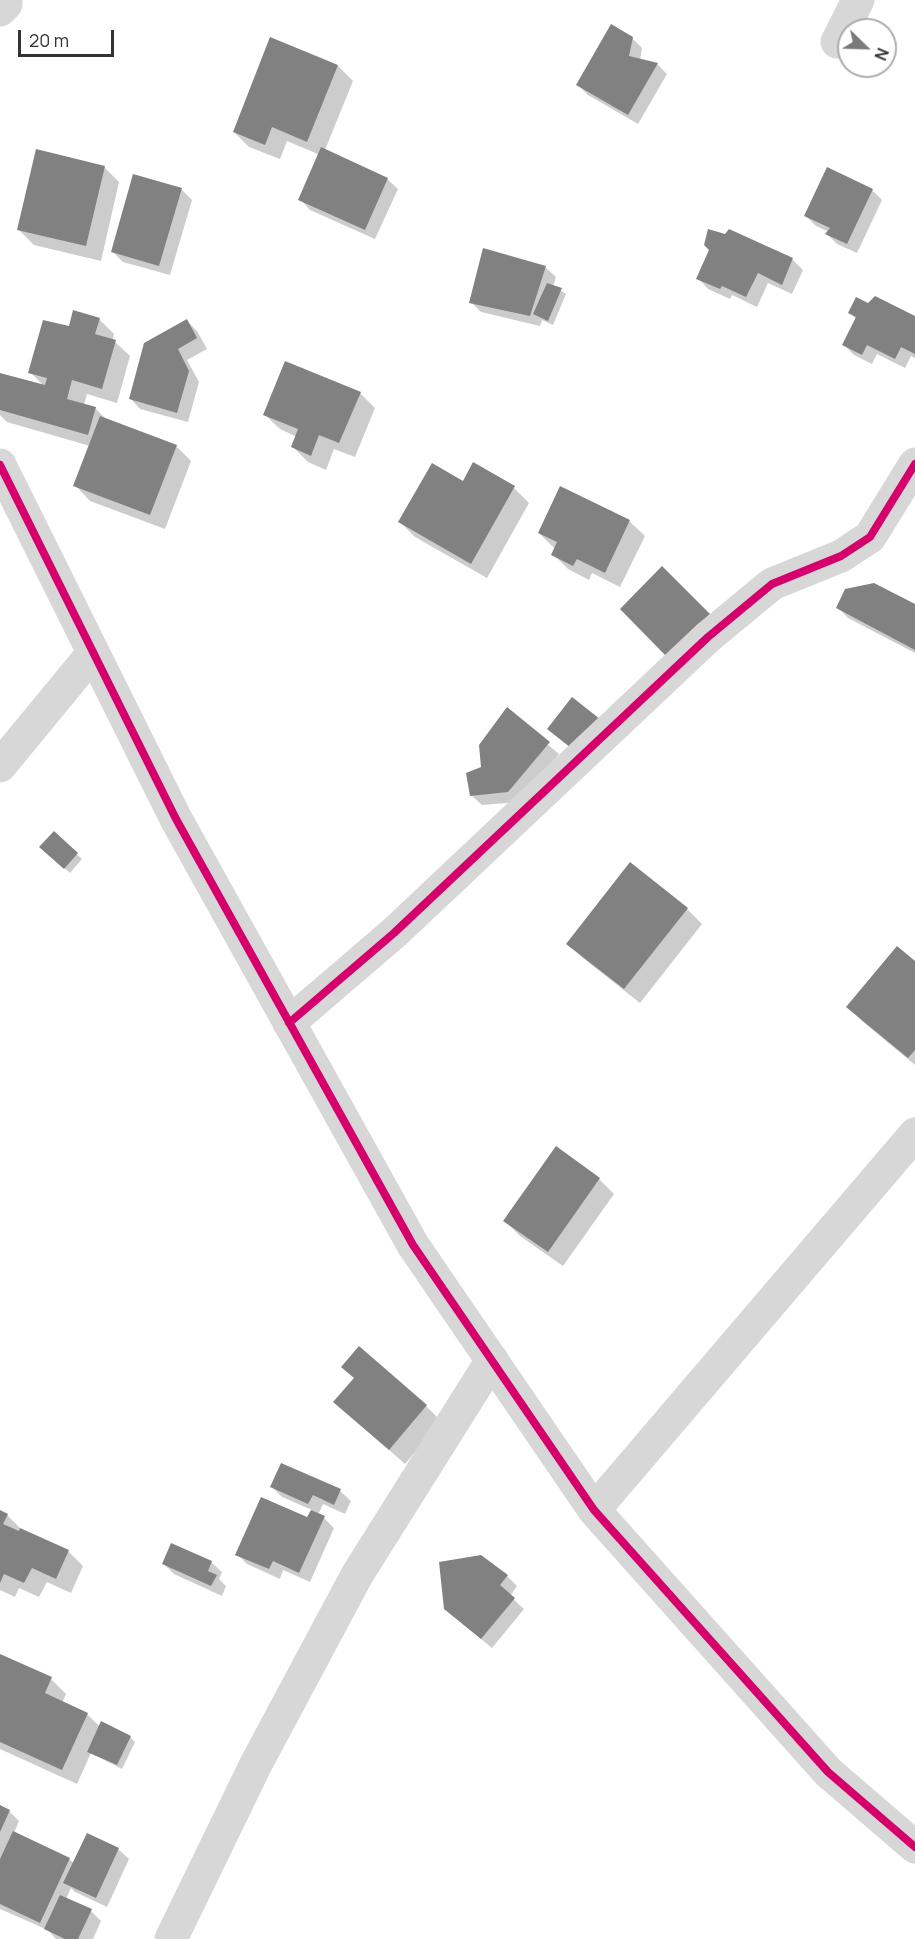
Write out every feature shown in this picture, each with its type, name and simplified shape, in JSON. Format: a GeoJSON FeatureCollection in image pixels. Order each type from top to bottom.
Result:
{"type":"FeatureCollection","features":[{"type":"Feature","properties":{"kind":"street"},"geometry":{"type":"LineString","coordinates":[[0,10],[6,4],[6,0]]}},
{"type":"Feature","properties":{"kind":"street"},"geometry":{"type":"LineString","coordinates":[[849,18],[858,0]]}},
{"type":"Feature","properties":{"kind":"street"},"geometry":{"type":"LineString","coordinates":[[290,1023],[394,933],[708,637],[772,584],[840,556],[870,537],[915,464]]}},
{"type":"Feature","properties":{"kind":"street"},"geometry":{"type":"LineString","coordinates":[[0,465],[176,819],[413,1245],[594,1510],[828,1772],[915,1847]]}},
{"type":"Feature","properties":{"kind":"street"},"geometry":{"type":"LineString","coordinates":[[0,766],[93,653]]}},
{"type":"Feature","properties":{"kind":"street"},"geometry":{"type":"LineString","coordinates":[[594,1510],[915,1134]]}},
{"type":"Feature","properties":{"kind":"street"},"geometry":{"type":"LineString","coordinates":[[171,1939],[256,1764],[357,1575],[492,1360]]}},
{"type":"Feature","properties":{"kind":"building"},"geometry":{"type":"Polygon","coordinates":[[[611,24],[633,37],[629,56],[658,63],[628,115],[576,85],[611,24]]]}},
{"type":"Feature","properties":{"kind":"building"},"geometry":{"type":"Polygon","coordinates":[[[270,37],[338,65],[307,142],[272,127],[265,145],[233,132],[270,37]]]}},
{"type":"Feature","properties":{"kind":"building"},"geometry":{"type":"Polygon","coordinates":[[[321,147],[388,178],[365,230],[298,200],[321,147]]]}},
{"type":"Feature","properties":{"kind":"building"},"geometry":{"type":"Polygon","coordinates":[[[36,149],[105,166],[86,246],[17,230],[36,149]]]}},
{"type":"Feature","properties":{"kind":"building"},"geometry":{"type":"Polygon","coordinates":[[[827,167],[873,189],[847,244],[825,234],[830,228],[804,216],[827,167]]]}},
{"type":"Feature","properties":{"kind":"building"},"geometry":{"type":"Polygon","coordinates":[[[133,174],[182,188],[159,266],[111,252],[133,174]]]}},
{"type":"Feature","properties":{"kind":"building"},"geometry":{"type":"Polygon","coordinates":[[[708,229],[725,234],[729,229],[793,258],[782,285],[758,273],[746,297],[722,286],[720,289],[696,279],[709,250],[704,245],[708,229]]]}},
{"type":"Feature","properties":{"kind":"building"},"geometry":{"type":"Polygon","coordinates":[[[483,248],[546,266],[530,316],[469,303],[483,248]]]}},
{"type":"Feature","properties":{"kind":"building"},"geometry":{"type":"Polygon","coordinates":[[[547,283],[562,288],[548,321],[533,314],[547,283]]]}},
{"type":"Feature","properties":{"kind":"building"},"geometry":{"type":"Polygon","coordinates":[[[875,296],[915,316],[915,354],[901,347],[895,359],[867,345],[862,355],[842,345],[856,317],[848,313],[856,297],[868,303],[875,296]]]}},
{"type":"Feature","properties":{"kind":"building"},"geometry":{"type":"Polygon","coordinates":[[[73,310],[100,318],[95,334],[116,340],[102,389],[72,380],[67,399],[96,407],[88,435],[0,410],[0,373],[45,385],[47,378],[28,373],[43,320],[69,326],[73,310]]]}},
{"type":"Feature","properties":{"kind":"building"},"geometry":{"type":"Polygon","coordinates":[[[187,319],[197,338],[178,349],[189,371],[177,413],[129,399],[144,343],[187,319]]]}},
{"type":"Feature","properties":{"kind":"building"},"geometry":{"type":"Polygon","coordinates":[[[285,361],[361,392],[339,443],[319,435],[311,456],[291,447],[298,429],[263,415],[285,361]]]}},
{"type":"Feature","properties":{"kind":"building"},"geometry":{"type":"Polygon","coordinates":[[[100,416],[177,445],[150,515],[73,486],[100,416]]]}},
{"type":"Feature","properties":{"kind":"building"},"geometry":{"type":"Polygon","coordinates":[[[473,462],[515,486],[471,564],[398,522],[432,463],[463,481],[473,462]]]}},
{"type":"Feature","properties":{"kind":"building"},"geometry":{"type":"Polygon","coordinates":[[[560,486],[630,520],[605,573],[577,559],[573,566],[551,555],[557,542],[538,533],[560,486]]]}},
{"type":"Feature","properties":{"kind":"building"},"geometry":{"type":"Polygon","coordinates":[[[662,566],[710,614],[667,657],[620,609],[662,566]]]}},
{"type":"Feature","properties":{"kind":"building"},"geometry":{"type":"Polygon","coordinates":[[[874,583],[915,604],[915,650],[836,608],[845,589],[874,583]]]}},
{"type":"Feature","properties":{"kind":"building"},"geometry":{"type":"Polygon","coordinates":[[[572,697],[605,723],[580,755],[547,729],[572,697]]]}},
{"type":"Feature","properties":{"kind":"building"},"geometry":{"type":"Polygon","coordinates":[[[507,707],[550,742],[508,792],[470,796],[466,773],[481,767],[479,745],[507,707]]]}},
{"type":"Feature","properties":{"kind":"building"},"geometry":{"type":"Polygon","coordinates":[[[54,831],[78,853],[64,869],[39,847],[54,831]]]}},
{"type":"Feature","properties":{"kind":"building"},"geometry":{"type":"Polygon","coordinates":[[[630,862],[688,908],[624,989],[566,944],[630,862]]]}},
{"type":"Feature","properties":{"kind":"building"},"geometry":{"type":"Polygon","coordinates":[[[897,946],[915,961],[915,1050],[908,1058],[846,1007],[897,946]]]}},
{"type":"Feature","properties":{"kind":"building"},"geometry":{"type":"Polygon","coordinates":[[[556,1146],[600,1178],[548,1252],[503,1221],[556,1146]]]}},
{"type":"Feature","properties":{"kind":"building"},"geometry":{"type":"Polygon","coordinates":[[[359,1346],[427,1405],[389,1450],[333,1402],[354,1378],[341,1367],[359,1346]]]}},
{"type":"Feature","properties":{"kind":"building"},"geometry":{"type":"Polygon","coordinates":[[[281,1463],[341,1489],[334,1505],[313,1495],[308,1504],[270,1487],[281,1463]]]}},
{"type":"Feature","properties":{"kind":"building"},"geometry":{"type":"Polygon","coordinates":[[[261,1497],[307,1517],[311,1510],[325,1516],[299,1573],[273,1561],[269,1569],[235,1555],[261,1497]]]}},
{"type":"Feature","properties":{"kind":"building"},"geometry":{"type":"Polygon","coordinates":[[[0,1510],[8,1514],[3,1524],[19,1531],[20,1528],[69,1550],[56,1579],[32,1568],[24,1583],[4,1574],[0,1583],[0,1510]]]}},
{"type":"Feature","properties":{"kind":"building"},"geometry":{"type":"Polygon","coordinates":[[[171,1543],[212,1561],[208,1571],[217,1575],[211,1586],[162,1564],[171,1543]]]}},
{"type":"Feature","properties":{"kind":"building"},"geometry":{"type":"Polygon","coordinates":[[[481,1555],[508,1575],[500,1585],[515,1598],[481,1639],[444,1609],[439,1562],[481,1555]]]}},
{"type":"Feature","properties":{"kind":"building"},"geometry":{"type":"Polygon","coordinates":[[[0,1654],[52,1677],[45,1693],[88,1713],[62,1770],[0,1742],[0,1654]]]}},
{"type":"Feature","properties":{"kind":"building"},"geometry":{"type":"Polygon","coordinates":[[[101,1721],[131,1736],[117,1765],[87,1752],[101,1721]]]}},
{"type":"Feature","properties":{"kind":"building"},"geometry":{"type":"Polygon","coordinates":[[[0,1805],[10,1810],[0,1832],[0,1805]]]}},
{"type":"Feature","properties":{"kind":"building"},"geometry":{"type":"Polygon","coordinates":[[[13,1831],[70,1858],[40,1923],[0,1904],[0,1859],[13,1831]]]}},
{"type":"Feature","properties":{"kind":"building"},"geometry":{"type":"Polygon","coordinates":[[[87,1833],[119,1848],[96,1898],[63,1883],[87,1833]]]}},
{"type":"Feature","properties":{"kind":"building"},"geometry":{"type":"Polygon","coordinates":[[[60,1895],[92,1909],[78,1939],[65,1939],[44,1929],[60,1895]]]}},
{"type":"Feature","properties":{"kind":"cycle path"},"geometry":{"type":"LineString","coordinates":[[289,1023],[394,933],[708,637],[772,584],[841,556],[870,537],[915,464]]}},
{"type":"Feature","properties":{"kind":"cycle path"},"geometry":{"type":"LineString","coordinates":[[0,465],[176,819],[413,1245],[594,1510],[828,1772],[915,1847]]}}]}
